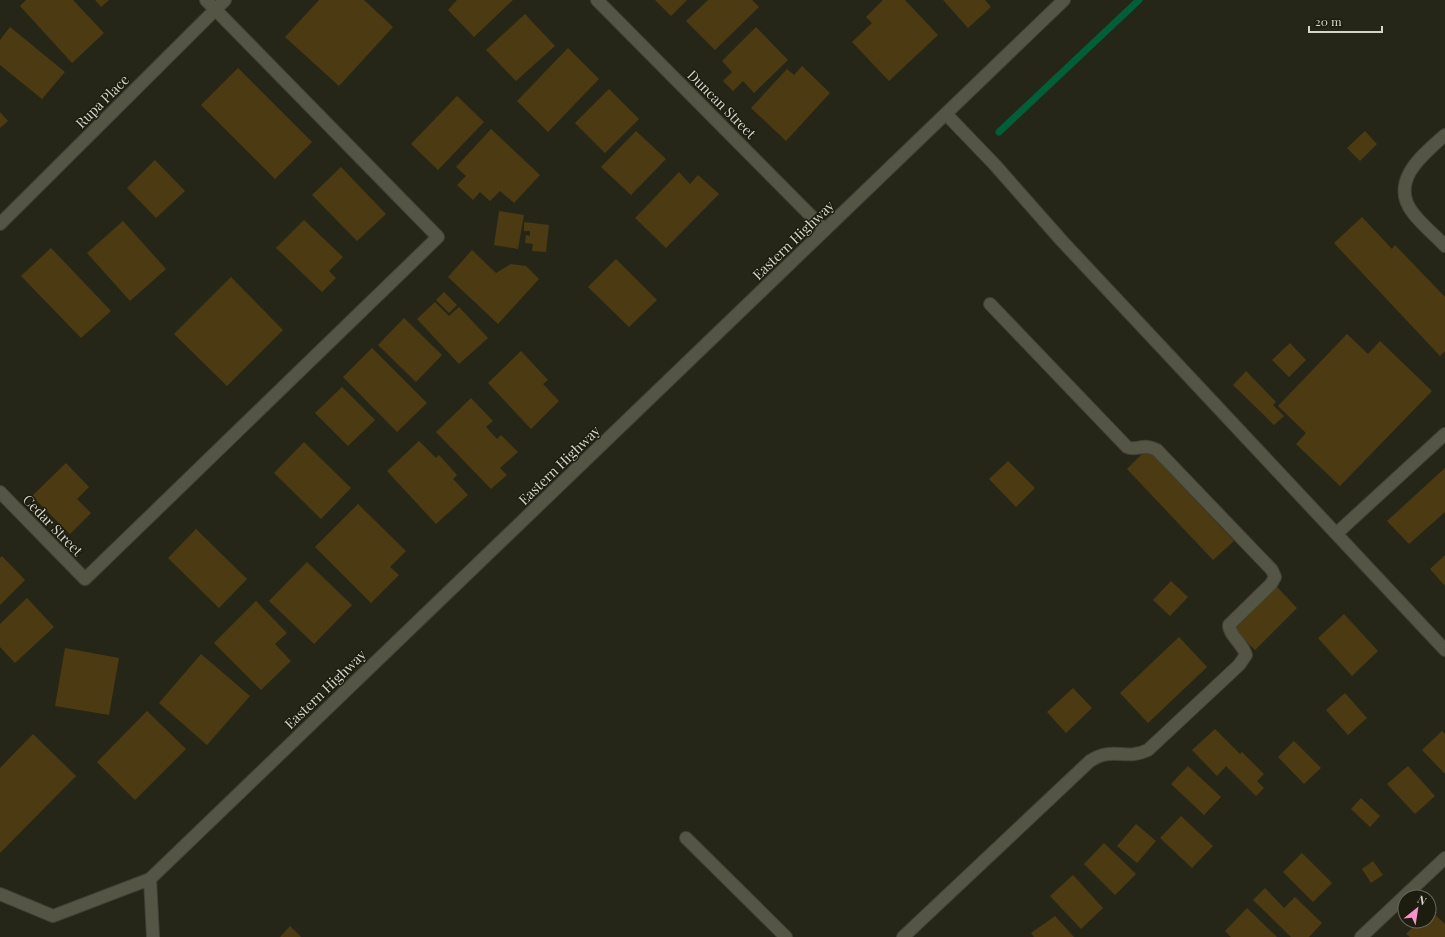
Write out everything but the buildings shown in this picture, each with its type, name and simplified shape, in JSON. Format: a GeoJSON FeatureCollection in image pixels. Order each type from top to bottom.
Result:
{"type":"FeatureCollection","features":[{"type":"Feature","properties":{"kind":"street"},"geometry":{"type":"LineString","coordinates":[[206,0],[216,10]]}},
{"type":"Feature","properties":{"kind":"street","name":"Rupa Place"},"geometry":{"type":"LineString","coordinates":[[0,224],[225,0]]}},
{"type":"Feature","properties":{"kind":"street","name":"Duncan Street"},"geometry":{"type":"LineString","coordinates":[[597,0],[825,230]]}},
{"type":"Feature","properties":{"kind":"street","name":"Eastern Highway"},"geometry":{"type":"LineString","coordinates":[[0,894],[53,916],[150,879],[1064,0]]}},
{"type":"Feature","properties":{"kind":"street","name":"Cedar Street"},"geometry":{"type":"LineString","coordinates":[[0,492],[85,579],[438,237],[216,10]]}},
{"type":"Feature","properties":{"kind":"street"},"geometry":{"type":"LineString","coordinates":[[946,114],[995,165],[1062,241],[1445,650]]}},
{"type":"Feature","properties":{"kind":"street"},"geometry":{"type":"LineString","coordinates":[[1445,135],[1412,167],[1405,186],[1406,197],[1412,212],[1445,246]]}},
{"type":"Feature","properties":{"kind":"street"},"geometry":{"type":"LineString","coordinates":[[904,937],[1090,761],[1099,754],[1132,755],[1148,750],[1239,665],[1246,655],[1230,630],[1229,624],[1271,584],[1275,577],[1274,574],[1157,450],[1146,446],[1131,449],[1127,447],[990,304]]}},
{"type":"Feature","properties":{"kind":"street"},"geometry":{"type":"LineString","coordinates":[[1337,533],[1445,434]]}},
{"type":"Feature","properties":{"kind":"street"},"geometry":{"type":"LineString","coordinates":[[686,838],[786,937]]}},
{"type":"Feature","properties":{"kind":"street"},"geometry":{"type":"LineString","coordinates":[[1361,937],[1445,858]]}},
{"type":"Feature","properties":{"kind":"street"},"geometry":{"type":"LineString","coordinates":[[150,879],[153,937]]}},
{"type":"Feature","properties":{"kind":"waterway"},"geometry":{"type":"LineString","coordinates":[[999,132],[1139,0]]}}]}
